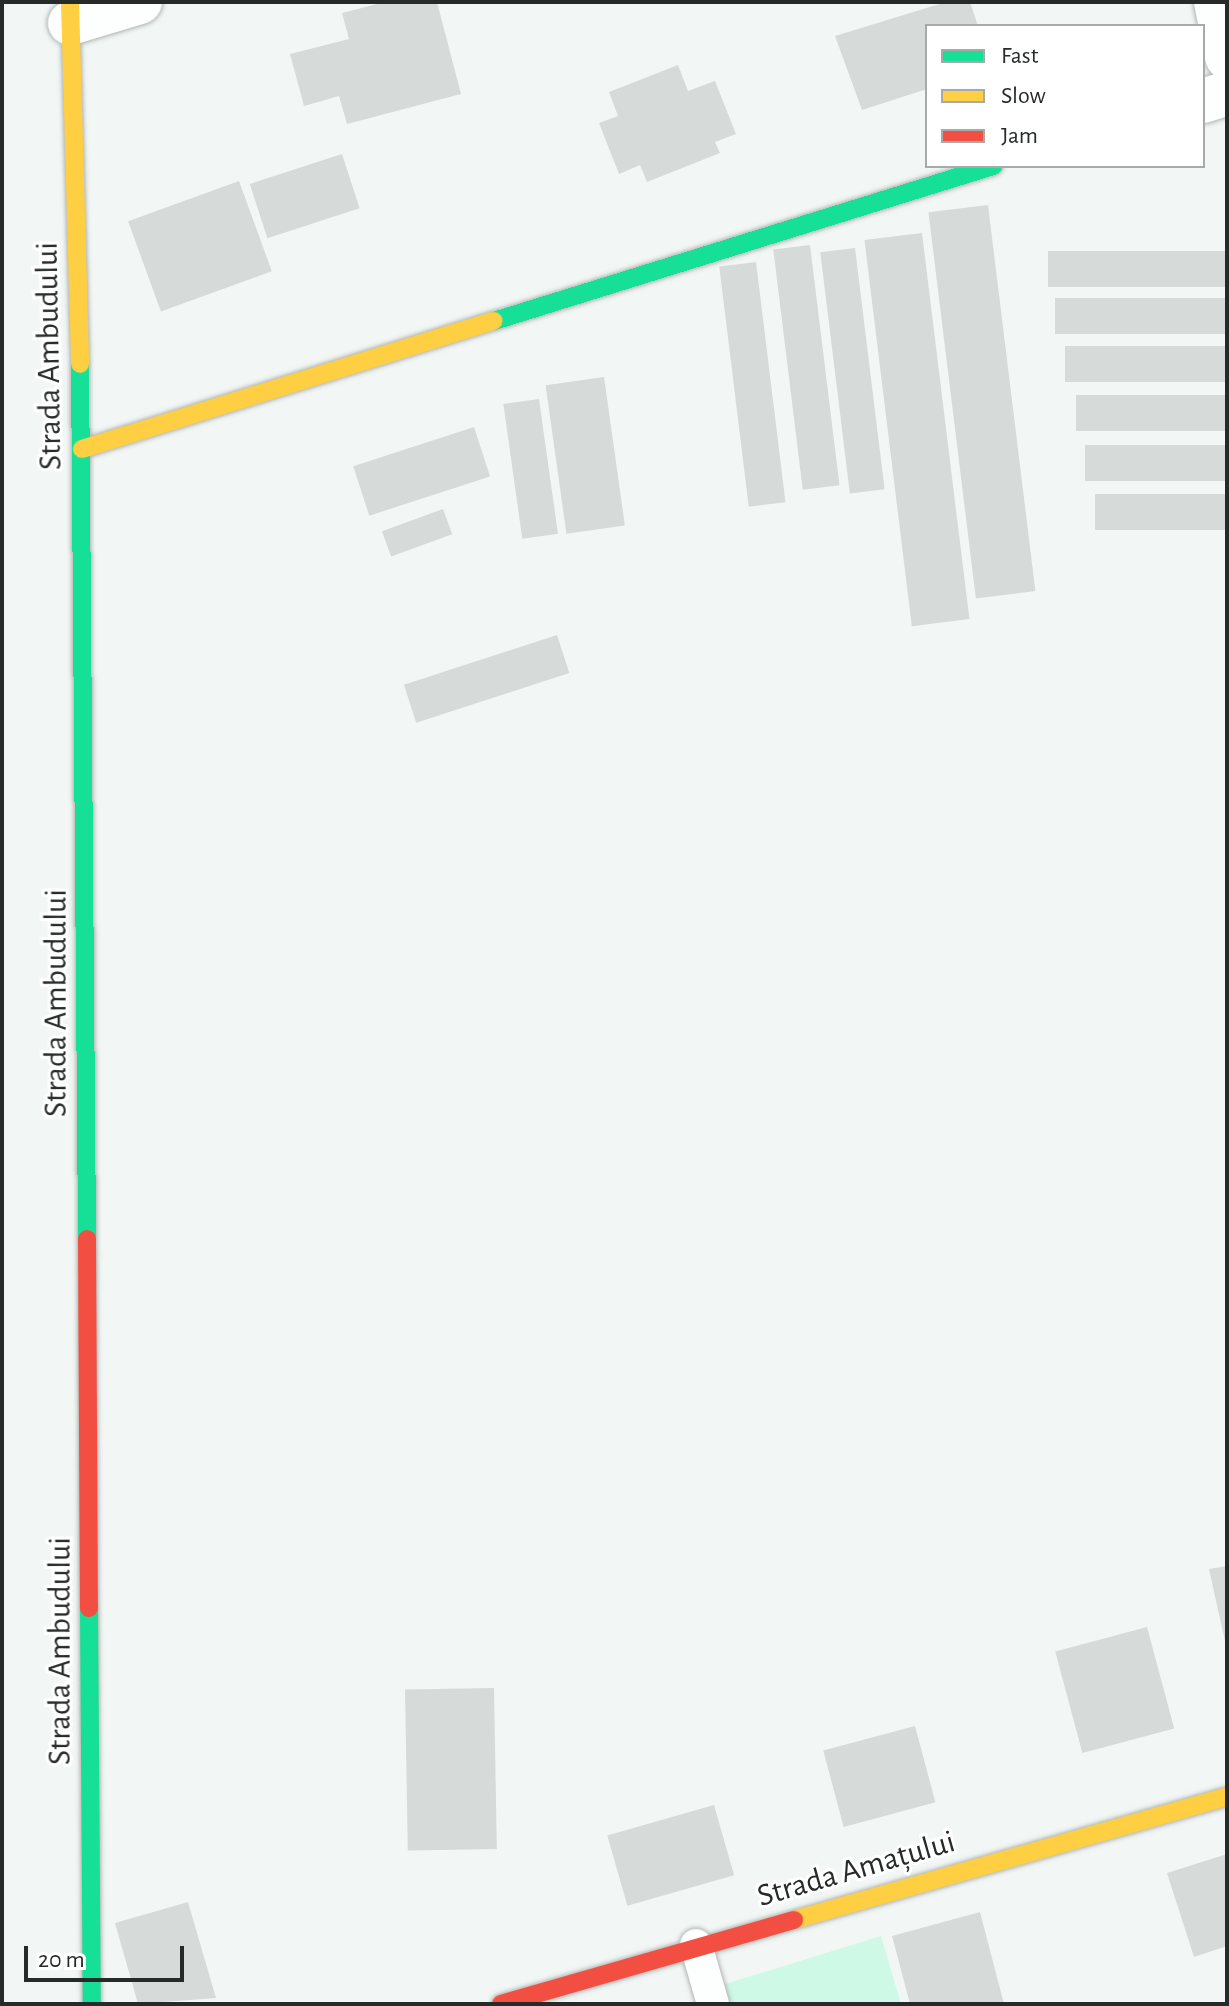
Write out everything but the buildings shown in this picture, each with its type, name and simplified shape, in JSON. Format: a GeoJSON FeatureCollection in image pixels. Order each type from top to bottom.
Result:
{"type":"FeatureCollection","features":[{"type":"Feature","properties":{"kind":"street"},"geometry":{"type":"LineString","coordinates":[[70,12],[140,2]]}},
{"type":"Feature","properties":{"kind":"street"},"geometry":{"type":"LineString","coordinates":[[1216,2],[1227,57]]}},
{"type":"Feature","properties":{"kind":"street","name":"Strada Ambudului"},"geometry":{"type":"LineString","coordinates":[[70,12],[82,449],[92,2004]]}},
{"type":"Feature","properties":{"kind":"street"},"geometry":{"type":"LineString","coordinates":[[1205,100],[1227,93]]}},
{"type":"Feature","properties":{"kind":"street"},"geometry":{"type":"LineString","coordinates":[[82,449],[987,168]]}},
{"type":"Feature","properties":{"kind":"street","name":"Strada Amațului"},"geometry":{"type":"LineString","coordinates":[[501,2004],[696,1945],[1227,1797]]}},
{"type":"Feature","properties":{"kind":"lane"},"geometry":{"type":"LineString","coordinates":[[696,1945],[713,2004]]}},
{"type":"Feature","properties":{"kind":"green space"},"geometry":{"type":"Polygon","coordinates":[[[881,1936],[901,2004],[726,2004],[722,1985],[881,1936]]]}},
{"type":"Feature","properties":{"kind":"traffic: fast"},"geometry":{"type":"LineString","coordinates":[[494,321],[987,168]]}},
{"type":"Feature","properties":{"kind":"traffic: fast"},"geometry":{"type":"LineString","coordinates":[[80,364],[87,1239]]}},
{"type":"Feature","properties":{"kind":"traffic: fast"},"geometry":{"type":"LineString","coordinates":[[89,1608],[92,2004]]}},
{"type":"Feature","properties":{"kind":"traffic: slow"},"geometry":{"type":"LineString","coordinates":[[70,2],[80,364]]}},
{"type":"Feature","properties":{"kind":"traffic: slow"},"geometry":{"type":"LineString","coordinates":[[82,449],[494,321]]}},
{"type":"Feature","properties":{"kind":"traffic: slow"},"geometry":{"type":"LineString","coordinates":[[794,1920],[1227,1797]]}},
{"type":"Feature","properties":{"kind":"traffic: jam"},"geometry":{"type":"LineString","coordinates":[[87,1239],[89,1608]]}},
{"type":"Feature","properties":{"kind":"traffic: jam"},"geometry":{"type":"LineString","coordinates":[[501,2004],[794,1920]]}}]}
